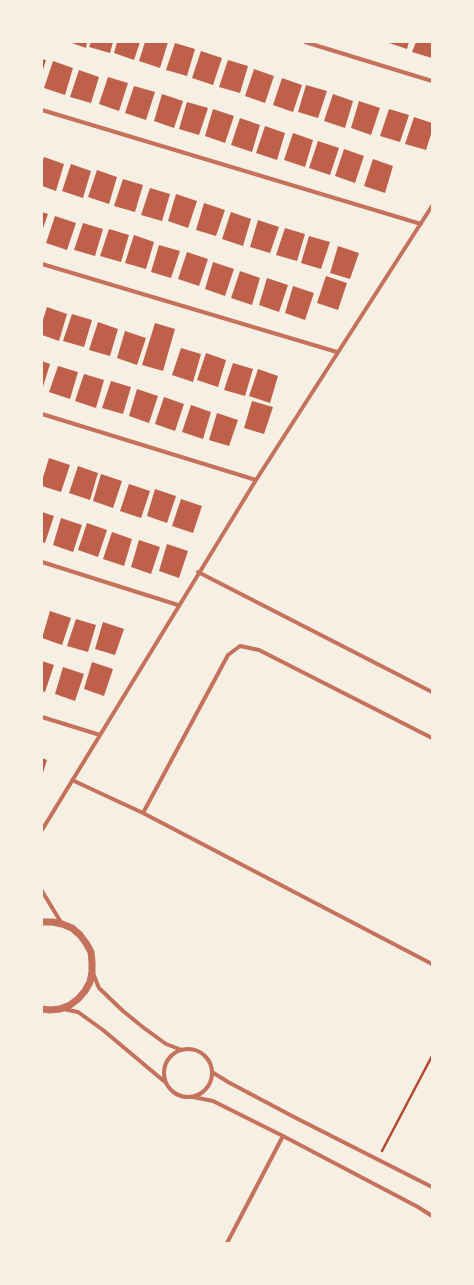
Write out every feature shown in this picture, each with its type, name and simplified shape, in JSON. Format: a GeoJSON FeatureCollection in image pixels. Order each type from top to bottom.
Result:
{"type":"FeatureCollection","features":[{"type":"Feature","properties":{"kind":"street"},"geometry":{"type":"LineString","coordinates":[[305,42],[432,81]]}},
{"type":"Feature","properties":{"kind":"street"},"geometry":{"type":"LineString","coordinates":[[42,110],[421,224]]}},
{"type":"Feature","properties":{"kind":"street"},"geometry":{"type":"LineString","coordinates":[[42,830],[198,572],[337,352],[432,206]]}},
{"type":"Feature","properties":{"kind":"street"},"geometry":{"type":"LineString","coordinates":[[42,264],[337,352]]}},
{"type":"Feature","properties":{"kind":"street"},"geometry":{"type":"LineString","coordinates":[[42,414],[256,480]]}},
{"type":"Feature","properties":{"kind":"street"},"geometry":{"type":"LineString","coordinates":[[42,562],[178,605]]}},
{"type":"Feature","properties":{"kind":"street"},"geometry":{"type":"LineString","coordinates":[[198,572],[432,692]]}},
{"type":"Feature","properties":{"kind":"street"},"geometry":{"type":"LineString","coordinates":[[143,813],[228,655],[240,646],[259,650],[432,738]]}},
{"type":"Feature","properties":{"kind":"street"},"geometry":{"type":"LineString","coordinates":[[42,717],[100,735]]}},
{"type":"Feature","properties":{"kind":"street"},"geometry":{"type":"LineString","coordinates":[[72,780],[143,813],[432,964]]}},
{"type":"Feature","properties":{"kind":"street"},"geometry":{"type":"LineString","coordinates":[[42,890],[62,924]]}},
{"type":"Feature","properties":{"kind":"street"},"geometry":{"type":"LineString","coordinates":[[42,922],[53,922],[72,928],[80,935],[91,952],[92,972],[90,982],[82,995],[70,1005],[60,1009]]}},
{"type":"Feature","properties":{"kind":"street"},"geometry":{"type":"LineString","coordinates":[[92,972],[99,988],[123,1011],[166,1044],[183,1050]]}},
{"type":"Feature","properties":{"kind":"street"},"geometry":{"type":"LineString","coordinates":[[42,1009],[60,1009],[78,1012],[103,1030],[165,1082],[170,1090],[177,1095],[213,1101],[283,1136],[418,1207],[432,1216]]}},
{"type":"Feature","properties":{"kind":"street"},"geometry":{"type":"LineString","coordinates":[[165,1082],[164,1070],[168,1058],[183,1050],[191,1049],[199,1052],[206,1057],[210,1064],[212,1072],[211,1081],[201,1094],[193,1097]]}},
{"type":"Feature","properties":{"kind":"street"},"geometry":{"type":"LineString","coordinates":[[212,1072],[294,1117],[432,1187]]}},
{"type":"Feature","properties":{"kind":"street"},"geometry":{"type":"LineString","coordinates":[[227,1243],[283,1136]]}},
{"type":"Feature","properties":{"kind":"path"},"geometry":{"type":"LineString","coordinates":[[377,1159],[432,1056]]}},
{"type":"Feature","properties":{"kind":"building"},"geometry":{"type":"Polygon","coordinates":[[[69,42],[87,42],[86,48],[69,42]]]}},
{"type":"Feature","properties":{"kind":"building"},"geometry":{"type":"Polygon","coordinates":[[[91,42],[113,42],[110,53],[89,47],[91,42]]]}},
{"type":"Feature","properties":{"kind":"building"},"geometry":{"type":"Polygon","coordinates":[[[117,42],[140,42],[134,60],[114,53],[117,42]]]}},
{"type":"Feature","properties":{"kind":"building"},"geometry":{"type":"Polygon","coordinates":[[[145,42],[168,42],[160,68],[139,61],[145,42]]]}},
{"type":"Feature","properties":{"kind":"building"},"geometry":{"type":"Polygon","coordinates":[[[386,42],[409,42],[407,49],[386,42]]]}},
{"type":"Feature","properties":{"kind":"building"},"geometry":{"type":"Polygon","coordinates":[[[416,42],[432,42],[432,58],[412,52],[416,42]]]}},
{"type":"Feature","properties":{"kind":"building"},"geometry":{"type":"Polygon","coordinates":[[[175,43],[195,49],[187,76],[166,70],[175,43]]]}},
{"type":"Feature","properties":{"kind":"building"},"geometry":{"type":"Polygon","coordinates":[[[201,51],[222,58],[213,85],[192,78],[201,51]]]}},
{"type":"Feature","properties":{"kind":"building"},"geometry":{"type":"Polygon","coordinates":[[[42,59],[46,60],[42,73],[42,59]]]}},
{"type":"Feature","properties":{"kind":"building"},"geometry":{"type":"Polygon","coordinates":[[[228,60],[248,66],[240,93],[219,87],[228,60]]]}},
{"type":"Feature","properties":{"kind":"building"},"geometry":{"type":"Polygon","coordinates":[[[53,61],[73,68],[65,95],[44,88],[53,61]]]}},
{"type":"Feature","properties":{"kind":"building"},"geometry":{"type":"Polygon","coordinates":[[[254,69],[274,76],[265,103],[245,96],[254,69]]]}},
{"type":"Feature","properties":{"kind":"building"},"geometry":{"type":"Polygon","coordinates":[[[79,70],[99,77],[91,103],[70,97],[79,70]]]}},
{"type":"Feature","properties":{"kind":"building"},"geometry":{"type":"Polygon","coordinates":[[[108,77],[128,83],[119,111],[99,104],[108,77]]]}},
{"type":"Feature","properties":{"kind":"building"},"geometry":{"type":"Polygon","coordinates":[[[282,78],[302,85],[293,112],[273,105],[282,78]]]}},
{"type":"Feature","properties":{"kind":"building"},"geometry":{"type":"Polygon","coordinates":[[[306,85],[327,91],[318,118],[298,112],[306,85]]]}},
{"type":"Feature","properties":{"kind":"building"},"geometry":{"type":"Polygon","coordinates":[[[134,86],[155,92],[146,120],[125,113],[134,86]]]}},
{"type":"Feature","properties":{"kind":"building"},"geometry":{"type":"Polygon","coordinates":[[[162,94],[183,101],[174,128],[154,121],[162,94]]]}},
{"type":"Feature","properties":{"kind":"building"},"geometry":{"type":"Polygon","coordinates":[[[333,94],[353,101],[345,128],[324,121],[333,94]]]}},
{"type":"Feature","properties":{"kind":"building"},"geometry":{"type":"Polygon","coordinates":[[[359,101],[380,108],[371,135],[351,128],[359,101]]]}},
{"type":"Feature","properties":{"kind":"building"},"geometry":{"type":"Polygon","coordinates":[[[187,102],[208,108],[199,135],[179,129],[187,102]]]}},
{"type":"Feature","properties":{"kind":"building"},"geometry":{"type":"Polygon","coordinates":[[[213,109],[234,116],[225,143],[205,136],[213,109]]]}},
{"type":"Feature","properties":{"kind":"building"},"geometry":{"type":"Polygon","coordinates":[[[389,109],[409,115],[400,142],[380,136],[389,109]]]}},
{"type":"Feature","properties":{"kind":"building"},"geometry":{"type":"Polygon","coordinates":[[[414,117],[432,123],[432,131],[426,150],[405,144],[414,117]]]}},
{"type":"Feature","properties":{"kind":"building"},"geometry":{"type":"Polygon","coordinates":[[[240,118],[260,125],[252,152],[231,145],[240,118]]]}},
{"type":"Feature","properties":{"kind":"building"},"geometry":{"type":"Polygon","coordinates":[[[265,126],[285,133],[277,160],[256,153],[265,126]]]}},
{"type":"Feature","properties":{"kind":"building"},"geometry":{"type":"Polygon","coordinates":[[[293,133],[313,140],[305,167],[284,160],[293,133]]]}},
{"type":"Feature","properties":{"kind":"building"},"geometry":{"type":"Polygon","coordinates":[[[318,141],[339,148],[330,175],[309,168],[318,141]]]}},
{"type":"Feature","properties":{"kind":"building"},"geometry":{"type":"Polygon","coordinates":[[[344,149],[364,156],[355,183],[335,176],[344,149]]]}},
{"type":"Feature","properties":{"kind":"building"},"geometry":{"type":"Polygon","coordinates":[[[44,157],[64,164],[56,191],[42,186],[42,163],[44,157]]]}},
{"type":"Feature","properties":{"kind":"building"},"geometry":{"type":"Polygon","coordinates":[[[373,159],[393,166],[385,193],[364,186],[373,159]]]}},
{"type":"Feature","properties":{"kind":"building"},"geometry":{"type":"Polygon","coordinates":[[[71,164],[91,171],[83,198],[62,191],[71,164]]]}},
{"type":"Feature","properties":{"kind":"building"},"geometry":{"type":"Polygon","coordinates":[[[97,170],[117,177],[109,204],[88,197],[97,170]]]}},
{"type":"Feature","properties":{"kind":"building"},"geometry":{"type":"Polygon","coordinates":[[[123,179],[143,185],[135,212],[114,206],[123,179]]]}},
{"type":"Feature","properties":{"kind":"building"},"geometry":{"type":"Polygon","coordinates":[[[150,188],[170,194],[162,221],[141,215],[150,188]]]}},
{"type":"Feature","properties":{"kind":"building"},"geometry":{"type":"Polygon","coordinates":[[[176,194],[197,201],[188,228],[168,221],[176,194]]]}},
{"type":"Feature","properties":{"kind":"building"},"geometry":{"type":"Polygon","coordinates":[[[204,203],[225,210],[216,236],[196,230],[204,203]]]}},
{"type":"Feature","properties":{"kind":"building"},"geometry":{"type":"Polygon","coordinates":[[[42,212],[48,214],[42,231],[42,212]]]}},
{"type":"Feature","properties":{"kind":"building"},"geometry":{"type":"Polygon","coordinates":[[[231,212],[251,219],[243,246],[222,239],[231,212]]]}},
{"type":"Feature","properties":{"kind":"building"},"geometry":{"type":"Polygon","coordinates":[[[55,216],[76,223],[67,250],[46,243],[55,216]]]}},
{"type":"Feature","properties":{"kind":"building"},"geometry":{"type":"Polygon","coordinates":[[[258,220],[279,227],[270,253],[250,247],[258,220]]]}},
{"type":"Feature","properties":{"kind":"building"},"geometry":{"type":"Polygon","coordinates":[[[83,223],[103,229],[95,256],[74,250],[83,223]]]}},
{"type":"Feature","properties":{"kind":"building"},"geometry":{"type":"Polygon","coordinates":[[[285,228],[305,234],[297,261],[276,255],[285,228]]]}},
{"type":"Feature","properties":{"kind":"building"},"geometry":{"type":"Polygon","coordinates":[[[109,229],[129,235],[121,262],[100,256],[109,229]]]}},
{"type":"Feature","properties":{"kind":"building"},"geometry":{"type":"Polygon","coordinates":[[[134,235],[154,242],[146,269],[125,263],[134,235]]]}},
{"type":"Feature","properties":{"kind":"building"},"geometry":{"type":"Polygon","coordinates":[[[309,236],[330,242],[321,269],[301,263],[309,236]]]}},
{"type":"Feature","properties":{"kind":"building"},"geometry":{"type":"Polygon","coordinates":[[[159,245],[180,251],[171,278],[151,272],[159,245]]]}},
{"type":"Feature","properties":{"kind":"building"},"geometry":{"type":"Polygon","coordinates":[[[338,246],[359,253],[350,279],[330,273],[338,246]]]}},
{"type":"Feature","properties":{"kind":"building"},"geometry":{"type":"Polygon","coordinates":[[[187,252],[208,259],[199,286],[178,279],[187,252]]]}},
{"type":"Feature","properties":{"kind":"building"},"geometry":{"type":"Polygon","coordinates":[[[213,262],[234,269],[225,296],[205,289],[213,262]]]}},
{"type":"Feature","properties":{"kind":"building"},"geometry":{"type":"Polygon","coordinates":[[[240,271],[260,278],[252,305],[231,298],[240,271]]]}},
{"type":"Feature","properties":{"kind":"building"},"geometry":{"type":"Polygon","coordinates":[[[326,276],[347,283],[338,310],[317,303],[326,276]]]}},
{"type":"Feature","properties":{"kind":"building"},"geometry":{"type":"Polygon","coordinates":[[[267,278],[288,285],[279,312],[259,305],[267,278]]]}},
{"type":"Feature","properties":{"kind":"building"},"geometry":{"type":"Polygon","coordinates":[[[293,286],[314,293],[305,320],[285,313],[293,286]]]}},
{"type":"Feature","properties":{"kind":"building"},"geometry":{"type":"Polygon","coordinates":[[[47,307],[67,314],[59,341],[42,335],[42,323],[47,307]]]}},
{"type":"Feature","properties":{"kind":"building"},"geometry":{"type":"Polygon","coordinates":[[[72,314],[92,320],[84,347],[63,341],[72,314]]]}},
{"type":"Feature","properties":{"kind":"building"},"geometry":{"type":"Polygon","coordinates":[[[98,322],[118,329],[110,356],[89,350],[98,322]]]}},
{"type":"Feature","properties":{"kind":"building"},"geometry":{"type":"Polygon","coordinates":[[[155,323],[175,329],[163,371],[142,365],[155,323]]]}},
{"type":"Feature","properties":{"kind":"building"},"geometry":{"type":"Polygon","coordinates":[[[125,331],[146,338],[137,365],[117,358],[125,331]]]}},
{"type":"Feature","properties":{"kind":"building"},"geometry":{"type":"Polygon","coordinates":[[[181,348],[201,354],[193,382],[172,375],[181,348]]]}},
{"type":"Feature","properties":{"kind":"building"},"geometry":{"type":"Polygon","coordinates":[[[206,353],[226,360],[218,387],[197,380],[206,353]]]}},
{"type":"Feature","properties":{"kind":"building"},"geometry":{"type":"Polygon","coordinates":[[[42,361],[50,364],[42,390],[42,361]]]}},
{"type":"Feature","properties":{"kind":"building"},"geometry":{"type":"Polygon","coordinates":[[[233,363],[253,369],[245,396],[224,390],[233,363]]]}},
{"type":"Feature","properties":{"kind":"building"},"geometry":{"type":"Polygon","coordinates":[[[58,366],[78,372],[70,399],[49,392],[58,366]]]}},
{"type":"Feature","properties":{"kind":"building"},"geometry":{"type":"Polygon","coordinates":[[[258,369],[278,376],[270,403],[249,396],[258,369]]]}},
{"type":"Feature","properties":{"kind":"building"},"geometry":{"type":"Polygon","coordinates":[[[84,374],[104,380],[96,408],[75,401],[84,374]]]}},
{"type":"Feature","properties":{"kind":"building"},"geometry":{"type":"Polygon","coordinates":[[[111,381],[131,387],[123,414],[102,408],[111,381]]]}},
{"type":"Feature","properties":{"kind":"building"},"geometry":{"type":"Polygon","coordinates":[[[137,389],[158,396],[149,423],[129,416],[137,389]]]}},
{"type":"Feature","properties":{"kind":"building"},"geometry":{"type":"Polygon","coordinates":[[[164,397],[184,404],[175,431],[155,424],[164,397]]]}},
{"type":"Feature","properties":{"kind":"building"},"geometry":{"type":"Polygon","coordinates":[[[252,401],[273,407],[264,434],[244,428],[252,401]]]}},
{"type":"Feature","properties":{"kind":"building"},"geometry":{"type":"Polygon","coordinates":[[[191,405],[211,412],[203,439],[182,432],[191,405]]]}},
{"type":"Feature","properties":{"kind":"building"},"geometry":{"type":"Polygon","coordinates":[[[217,413],[238,420],[229,446],[209,440],[217,413]]]}},
{"type":"Feature","properties":{"kind":"building"},"geometry":{"type":"Polygon","coordinates":[[[49,458],[70,465],[61,492],[42,486],[42,481],[49,458]]]}},
{"type":"Feature","properties":{"kind":"building"},"geometry":{"type":"Polygon","coordinates":[[[78,466],[98,473],[90,500],[69,493],[78,466]]]}},
{"type":"Feature","properties":{"kind":"building"},"geometry":{"type":"Polygon","coordinates":[[[101,474],[122,481],[113,508],[93,501],[101,474]]]}},
{"type":"Feature","properties":{"kind":"building"},"geometry":{"type":"Polygon","coordinates":[[[129,484],[150,491],[141,518],[120,511],[129,484]]]}},
{"type":"Feature","properties":{"kind":"building"},"geometry":{"type":"Polygon","coordinates":[[[155,489],[176,496],[167,523],[147,516],[155,489]]]}},
{"type":"Feature","properties":{"kind":"building"},"geometry":{"type":"Polygon","coordinates":[[[181,499],[202,506],[193,533],[172,526],[181,499]]]}},
{"type":"Feature","properties":{"kind":"building"},"geometry":{"type":"Polygon","coordinates":[[[42,512],[54,516],[45,543],[42,542],[42,512]]]}},
{"type":"Feature","properties":{"kind":"building"},"geometry":{"type":"Polygon","coordinates":[[[61,518],[82,525],[73,552],[53,545],[61,518]]]}},
{"type":"Feature","properties":{"kind":"building"},"geometry":{"type":"Polygon","coordinates":[[[87,523],[107,530],[98,557],[78,550],[87,523]]]}},
{"type":"Feature","properties":{"kind":"building"},"geometry":{"type":"Polygon","coordinates":[[[112,532],[132,539],[124,566],[103,559],[112,532]]]}},
{"type":"Feature","properties":{"kind":"building"},"geometry":{"type":"Polygon","coordinates":[[[139,540],[160,547],[151,574],[131,567],[139,540]]]}},
{"type":"Feature","properties":{"kind":"building"},"geometry":{"type":"Polygon","coordinates":[[[167,544],[188,551],[179,578],[159,571],[167,544]]]}},
{"type":"Feature","properties":{"kind":"building"},"geometry":{"type":"Polygon","coordinates":[[[50,611],[71,618],[62,645],[42,638],[50,611]]]}},
{"type":"Feature","properties":{"kind":"building"},"geometry":{"type":"Polygon","coordinates":[[[76,619],[96,625],[88,652],[67,646],[76,619]]]}},
{"type":"Feature","properties":{"kind":"building"},"geometry":{"type":"Polygon","coordinates":[[[103,622],[124,629],[115,655],[95,649],[103,622]]]}},
{"type":"Feature","properties":{"kind":"building"},"geometry":{"type":"Polygon","coordinates":[[[42,661],[54,665],[45,692],[42,691],[42,661]]]}},
{"type":"Feature","properties":{"kind":"building"},"geometry":{"type":"Polygon","coordinates":[[[92,662],[113,669],[104,696],[84,689],[92,662]]]}},
{"type":"Feature","properties":{"kind":"building"},"geometry":{"type":"Polygon","coordinates":[[[63,667],[84,674],[75,701],[55,694],[63,667]]]}},
{"type":"Feature","properties":{"kind":"building"},"geometry":{"type":"Polygon","coordinates":[[[42,758],[47,760],[42,776],[42,758]]]}}]}
